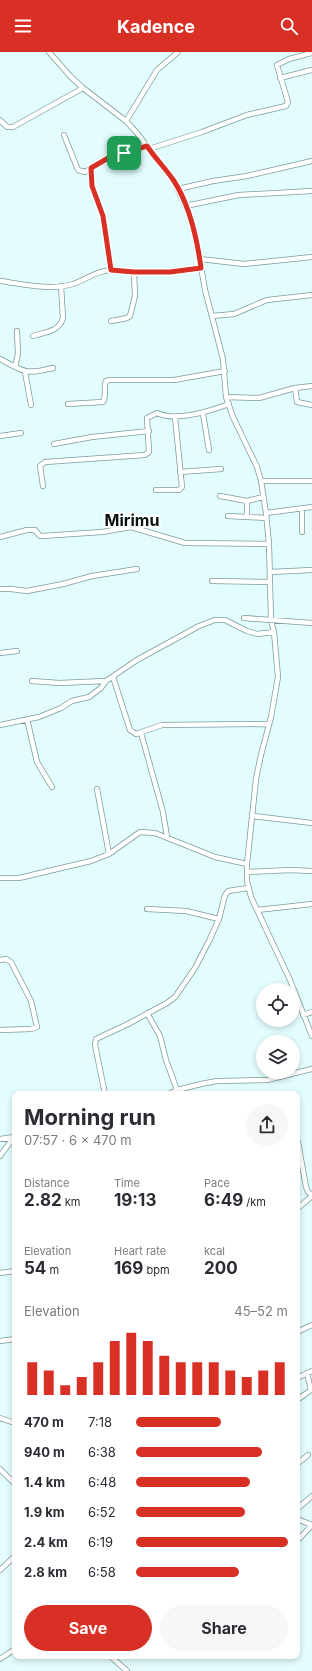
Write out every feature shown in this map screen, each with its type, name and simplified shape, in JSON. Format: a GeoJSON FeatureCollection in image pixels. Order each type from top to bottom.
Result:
{"type":"FeatureCollection","features":[{"type":"Feature","properties":{"kind":"street"},"geometry":{"type":"LineString","coordinates":[[49,52],[83,88],[126,120],[173,180],[195,231],[201,268],[225,371],[226,397],[233,417],[257,466],[261,481],[269,544],[271,621],[274,632],[278,677],[256,779],[247,864],[248,888],[290,980],[312,1036]]}},
{"type":"Feature","properties":{"kind":"street"},"geometry":{"type":"LineString","coordinates":[[126,120],[157,70],[178,52]]}},
{"type":"Feature","properties":{"kind":"street"},"geometry":{"type":"LineString","coordinates":[[64,135],[78,170],[85,172],[110,157],[148,148],[202,132],[247,115],[286,106],[288,102],[277,65],[289,59],[312,53]]}},
{"type":"Feature","properties":{"kind":"street"},"geometry":{"type":"LineString","coordinates":[[280,78],[312,70]]}},
{"type":"Feature","properties":{"kind":"street"},"geometry":{"type":"LineString","coordinates":[[0,120],[8,127],[13,126],[83,88]]}},
{"type":"Feature","properties":{"kind":"street"},"geometry":{"type":"LineString","coordinates":[[178,189],[213,181],[247,176],[312,161]]}},
{"type":"Feature","properties":{"kind":"street"},"geometry":{"type":"LineString","coordinates":[[91,168],[92,186],[103,216],[111,270]]}},
{"type":"Feature","properties":{"kind":"street"},"geometry":{"type":"LineString","coordinates":[[185,206],[239,195],[312,191]]}},
{"type":"Feature","properties":{"kind":"street"},"geometry":{"type":"LineString","coordinates":[[200,259],[244,264],[312,257]]}},
{"type":"Feature","properties":{"kind":"street"},"geometry":{"type":"LineString","coordinates":[[0,281],[36,286],[61,286],[72,284],[88,278],[96,273],[111,270],[134,272],[170,272],[201,268]]}},
{"type":"Feature","properties":{"kind":"street"},"geometry":{"type":"LineString","coordinates":[[112,321],[130,316],[135,296],[134,272]]}},
{"type":"Feature","properties":{"kind":"street"},"geometry":{"type":"LineString","coordinates":[[33,336],[53,331],[61,323],[63,318],[61,286]]}},
{"type":"Feature","properties":{"kind":"street"},"geometry":{"type":"LineString","coordinates":[[212,316],[234,314],[267,300],[312,295]]}},
{"type":"Feature","properties":{"kind":"street"},"geometry":{"type":"LineString","coordinates":[[15,367],[18,349],[17,331]]}},
{"type":"Feature","properties":{"kind":"street"},"geometry":{"type":"LineString","coordinates":[[0,359],[25,372],[35,373],[53,368]]}},
{"type":"Feature","properties":{"kind":"street"},"geometry":{"type":"LineString","coordinates":[[68,404],[103,402],[105,398],[105,383],[106,381],[110,380],[174,380],[225,371]]}},
{"type":"Feature","properties":{"kind":"street"},"geometry":{"type":"LineString","coordinates":[[25,372],[31,405]]}},
{"type":"Feature","properties":{"kind":"street"},"geometry":{"type":"LineString","coordinates":[[226,397],[259,398],[295,388],[312,386]]}},
{"type":"Feature","properties":{"kind":"street"},"geometry":{"type":"LineString","coordinates":[[295,388],[297,402],[312,406]]}},
{"type":"Feature","properties":{"kind":"street"},"geometry":{"type":"LineString","coordinates":[[43,486],[40,466],[45,462],[145,455],[149,452],[149,431],[147,418],[157,413],[164,417],[203,414],[229,404]]}},
{"type":"Feature","properties":{"kind":"street"},"geometry":{"type":"LineString","coordinates":[[203,414],[209,450]]}},
{"type":"Feature","properties":{"kind":"street"},"geometry":{"type":"LineString","coordinates":[[156,490],[182,488],[176,417]]}},
{"type":"Feature","properties":{"kind":"street"},"geometry":{"type":"LineString","coordinates":[[54,444],[92,437],[149,431]]}},
{"type":"Feature","properties":{"kind":"street"},"geometry":{"type":"LineString","coordinates":[[0,436],[21,433]]}},
{"type":"Feature","properties":{"kind":"street"},"geometry":{"type":"LineString","coordinates":[[180,472],[221,469]]}},
{"type":"Feature","properties":{"kind":"street"},"geometry":{"type":"LineString","coordinates":[[261,481],[312,481]]}},
{"type":"Feature","properties":{"kind":"street"},"geometry":{"type":"LineString","coordinates":[[220,496],[247,501],[263,497]]}},
{"type":"Feature","properties":{"kind":"street"},"geometry":{"type":"LineString","coordinates":[[247,501],[247,516]]}},
{"type":"Feature","properties":{"kind":"street"},"geometry":{"type":"LineString","coordinates":[[228,516],[266,515],[312,507]]}},
{"type":"Feature","properties":{"kind":"street"},"geometry":{"type":"LineString","coordinates":[[302,509],[302,532]]}},
{"type":"Feature","properties":{"kind":"street"},"geometry":{"type":"LineString","coordinates":[[0,537],[33,530],[42,536],[102,532],[132,527],[185,543],[269,544]]}},
{"type":"Feature","properties":{"kind":"street"},"geometry":{"type":"LineString","coordinates":[[0,589],[27,591],[63,584],[92,576],[137,569]]}},
{"type":"Feature","properties":{"kind":"street"},"geometry":{"type":"LineString","coordinates":[[270,572],[312,570]]}},
{"type":"Feature","properties":{"kind":"street"},"geometry":{"type":"LineString","coordinates":[[212,582],[270,582]]}},
{"type":"Feature","properties":{"kind":"street"},"geometry":{"type":"LineString","coordinates":[[244,618],[312,623]]}},
{"type":"Feature","properties":{"kind":"street"},"geometry":{"type":"LineString","coordinates":[[0,725],[39,717],[61,708],[72,701],[89,697],[106,681],[137,660],[193,629],[215,620],[225,620],[243,630],[257,634],[274,632]]}},
{"type":"Feature","properties":{"kind":"street"},"geometry":{"type":"LineString","coordinates":[[0,654],[17,651]]}},
{"type":"Feature","properties":{"kind":"street"},"geometry":{"type":"LineString","coordinates":[[113,677],[130,730],[136,734],[162,725],[269,724]]}},
{"type":"Feature","properties":{"kind":"street"},"geometry":{"type":"LineString","coordinates":[[32,681],[106,681]]}},
{"type":"Feature","properties":{"kind":"street"},"geometry":{"type":"LineString","coordinates":[[27,720],[38,762],[52,787]]}},
{"type":"Feature","properties":{"kind":"street"},"geometry":{"type":"LineString","coordinates":[[141,733],[163,812],[166,837]]}},
{"type":"Feature","properties":{"kind":"street"},"geometry":{"type":"LineString","coordinates":[[97,789],[109,854]]}},
{"type":"Feature","properties":{"kind":"street"},"geometry":{"type":"LineString","coordinates":[[253,816],[312,823]]}},
{"type":"Feature","properties":{"kind":"street"},"geometry":{"type":"LineString","coordinates":[[0,878],[19,878],[31,876],[92,861],[109,854],[140,832],[156,833],[215,857],[247,864]]}},
{"type":"Feature","properties":{"kind":"street"},"geometry":{"type":"LineString","coordinates":[[247,872],[290,870],[312,871]]}},
{"type":"Feature","properties":{"kind":"street"},"geometry":{"type":"LineString","coordinates":[[104,1091],[95,1041],[96,1039],[128,1024],[172,1000],[183,987],[195,968],[219,919],[224,895],[228,891],[248,888]]}},
{"type":"Feature","properties":{"kind":"street"},"geometry":{"type":"LineString","coordinates":[[257,910],[312,904]]}},
{"type":"Feature","properties":{"kind":"street"},"geometry":{"type":"LineString","coordinates":[[148,909],[186,911],[219,919]]}},
{"type":"Feature","properties":{"kind":"street"},"geometry":{"type":"LineString","coordinates":[[0,960],[6,959],[11,962],[31,1001],[37,1027],[30,1029],[0,1030]]}},
{"type":"Feature","properties":{"kind":"street"},"geometry":{"type":"LineString","coordinates":[[303,1015],[312,1012]]}},
{"type":"Feature","properties":{"kind":"street"},"geometry":{"type":"LineString","coordinates":[[147,1013],[160,1036],[166,1060],[177,1090],[217,1081],[267,1080],[312,1069]]}},
{"type":"Feature","properties":{"kind":"street"},"geometry":{"type":"LineString","coordinates":[[0,1139],[12,1137]]}},
{"type":"Feature","properties":{"kind":"street"},"geometry":{"type":"LineString","coordinates":[[0,1156],[12,1140]]}},
{"type":"Feature","properties":{"kind":"street"},"geometry":{"type":"LineString","coordinates":[[300,1154],[306,1188],[312,1195],[300,1207]]}},
{"type":"Feature","properties":{"kind":"street"},"geometry":{"type":"LineString","coordinates":[[0,1273],[12,1271]]}},
{"type":"Feature","properties":{"kind":"street"},"geometry":{"type":"LineString","coordinates":[[300,1331],[312,1326]]}},
{"type":"Feature","properties":{"kind":"street"},"geometry":{"type":"LineString","coordinates":[[0,1341],[12,1339]]}},
{"type":"Feature","properties":{"kind":"street"},"geometry":{"type":"LineString","coordinates":[[300,1377],[310,1372],[311,1390],[300,1398]]}},
{"type":"Feature","properties":{"kind":"street"},"geometry":{"type":"LineString","coordinates":[[0,1418],[12,1422]]}},
{"type":"Feature","properties":{"kind":"street"},"geometry":{"type":"LineString","coordinates":[[300,1462],[308,1455]]}},
{"type":"Feature","properties":{"kind":"street"},"geometry":{"type":"LineString","coordinates":[[0,1469],[12,1481]]}},
{"type":"Feature","properties":{"kind":"street"},"geometry":{"type":"LineString","coordinates":[[300,1506],[312,1496]]}},
{"type":"Feature","properties":{"kind":"street"},"geometry":{"type":"LineString","coordinates":[[300,1520],[312,1525],[300,1538]]}},
{"type":"Feature","properties":{"kind":"street"},"geometry":{"type":"LineString","coordinates":[[0,1570],[12,1559]]}},
{"type":"Feature","properties":{"kind":"street"},"geometry":{"type":"LineString","coordinates":[[0,1659],[12,1651]]}},
{"type":"Feature","properties":{"kind":"street"},"geometry":{"type":"LineString","coordinates":[[113,1659],[127,1671]]}},
{"type":"Feature","properties":{"kind":"district","name":"Mirimu"},"geometry":{"type":"Point","coordinates":[132,520]}},
{"type":"Feature","properties":{"kind":"route"},"geometry":{"type":"LineString","coordinates":[[147,146],[173,180],[195,231],[201,268],[170,272],[127,272],[111,270],[106,245],[103,216],[92,186],[91,168],[110,157],[124,153],[147,146]]}}]}
